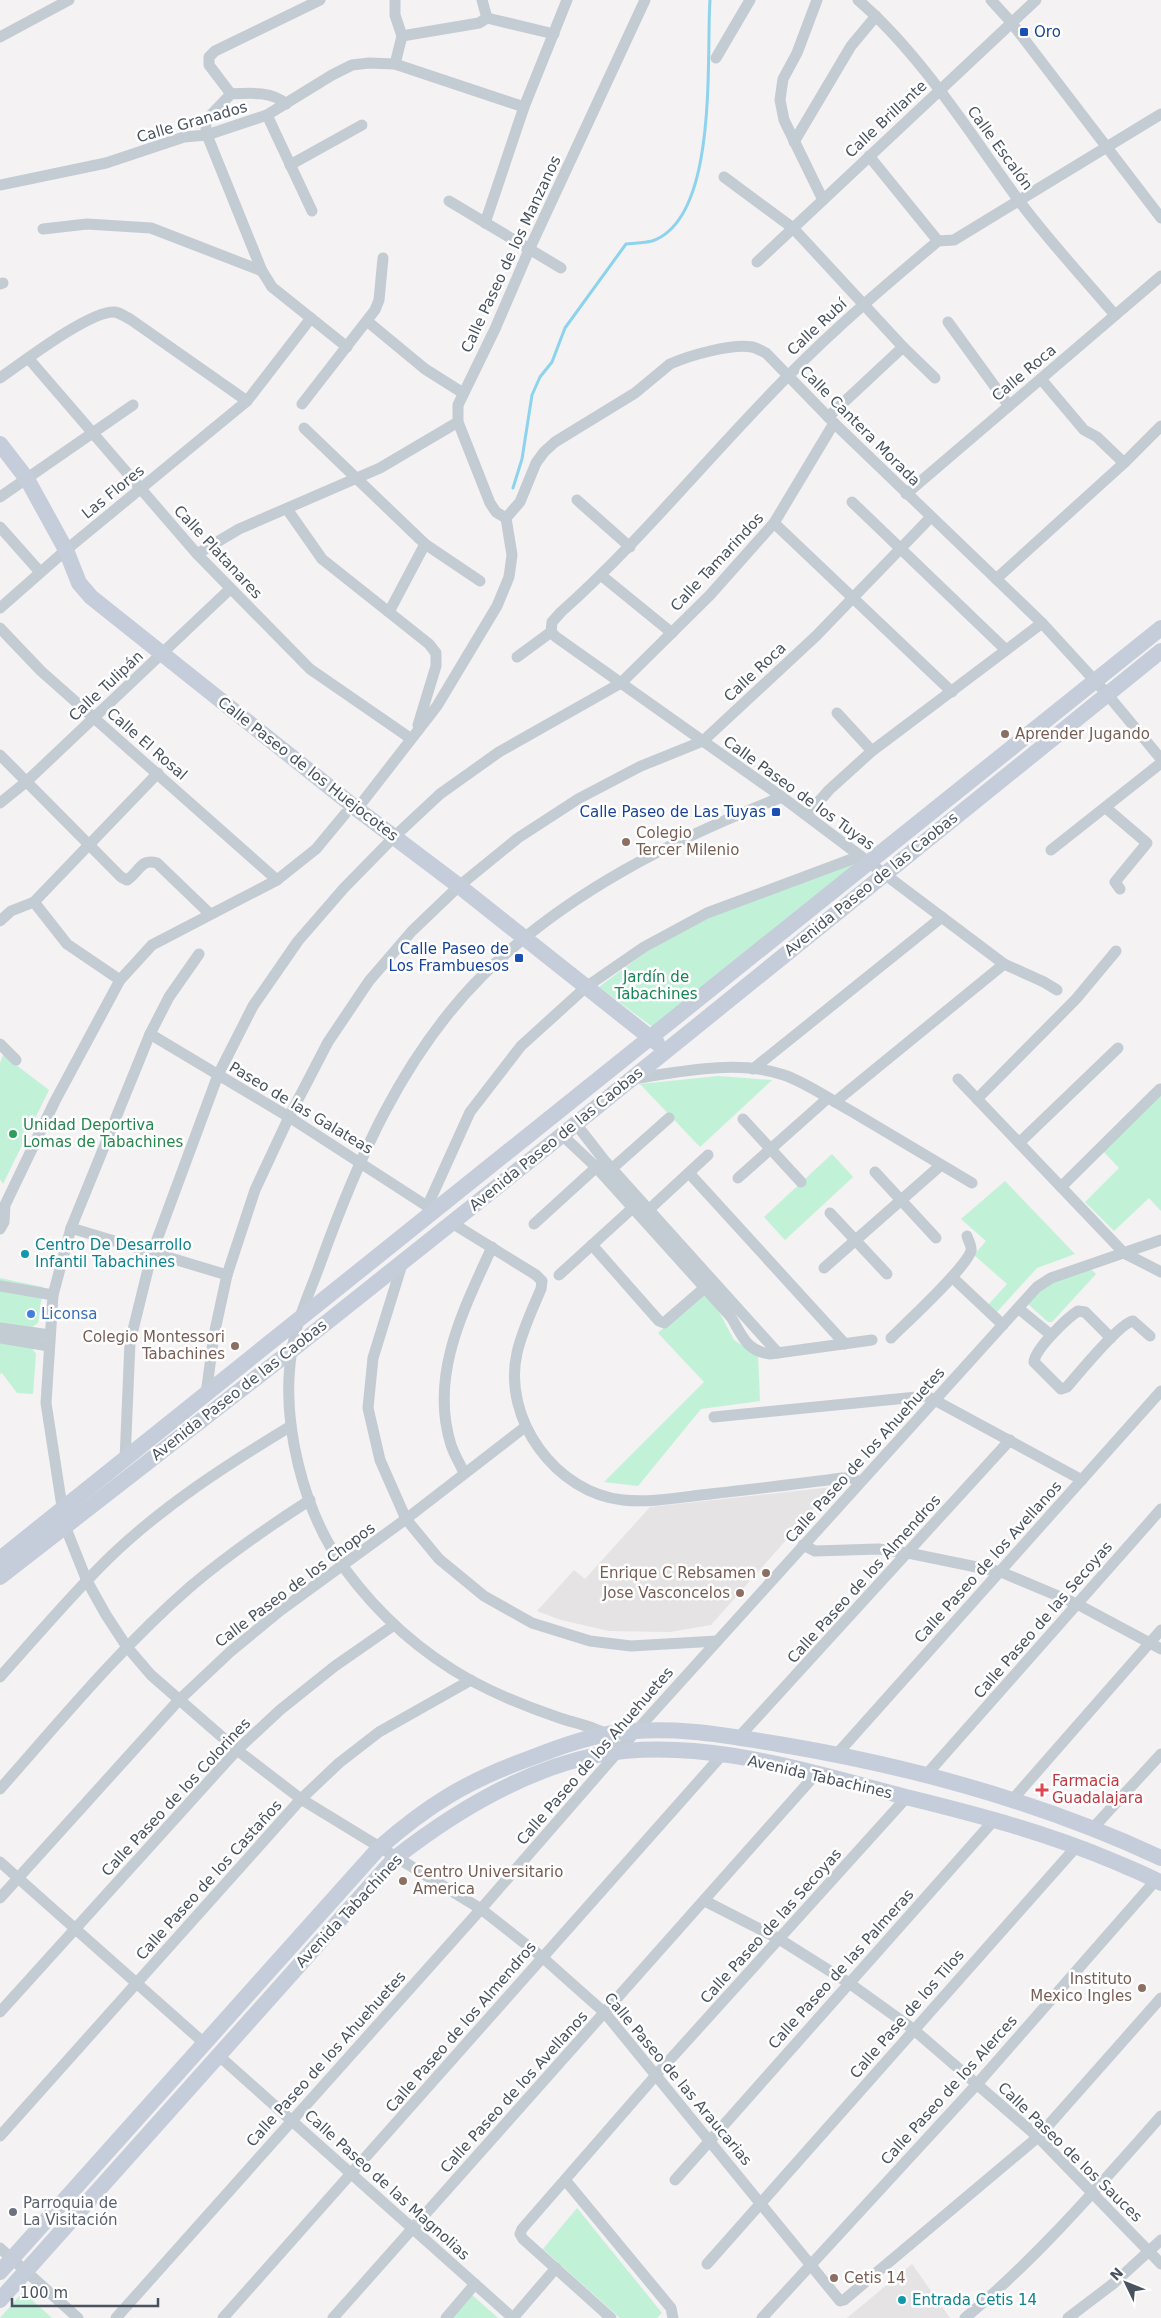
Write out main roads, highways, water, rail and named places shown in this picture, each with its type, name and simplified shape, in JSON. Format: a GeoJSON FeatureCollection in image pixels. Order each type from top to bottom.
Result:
{"type":"FeatureCollection","features":[{"type":"Feature","properties":{"kind":"waterway"},"geometry":{"type":"LineString","coordinates":[[513,488],[522,459],[532,395],[540,377],[552,362],[565,328],[626,244],[652,241],[674,226],[689,202],[699,170],[705,133],[708,95],[710,0]]}},
{"type":"Feature","properties":{"kind":"place","name":"Oro"},"geometry":{"type":"Point","coordinates":[1024,32]}},
{"type":"Feature","properties":{"kind":"place","name":"Aprender Jugando"},"geometry":{"type":"Point","coordinates":[1005,734]}},
{"type":"Feature","properties":{"kind":"place","name":"Calle Paseo de Las Tuyas"},"geometry":{"type":"Point","coordinates":[776,812]}},
{"type":"Feature","properties":{"kind":"place","name":"Colegio Tercer Milenio"},"geometry":{"type":"Point","coordinates":[626,842]}},
{"type":"Feature","properties":{"kind":"place","name":"Calle Paseo de Los Frambuesos"},"geometry":{"type":"Point","coordinates":[519,958]}},
{"type":"Feature","properties":{"kind":"place","name":"Unidad Deportiva Lomas de Tabachines"},"geometry":{"type":"Point","coordinates":[13,1134]}},
{"type":"Feature","properties":{"kind":"place","name":"Centro De Desarrollo Infantil Tabachines"},"geometry":{"type":"Point","coordinates":[25,1254]}},
{"type":"Feature","properties":{"kind":"place","name":"Liconsa"},"geometry":{"type":"Point","coordinates":[31,1314]}},
{"type":"Feature","properties":{"kind":"place","name":"Colegio Montessori Tabachines"},"geometry":{"type":"Point","coordinates":[235,1346]}},
{"type":"Feature","properties":{"kind":"place","name":"Enrique C Rebsamen"},"geometry":{"type":"Point","coordinates":[766,1573]}},
{"type":"Feature","properties":{"kind":"place","name":"Jose Vasconcelos"},"geometry":{"type":"Point","coordinates":[740,1593]}},
{"type":"Feature","properties":{"kind":"place","name":"Farmacia Guadalajara"},"geometry":{"type":"Point","coordinates":[1042,1790]}},
{"type":"Feature","properties":{"kind":"place","name":"Centro Universitario America"},"geometry":{"type":"Point","coordinates":[403,1881]}},
{"type":"Feature","properties":{"kind":"place","name":"Instituto Mexico Ingles"},"geometry":{"type":"Point","coordinates":[1142,1988]}},
{"type":"Feature","properties":{"kind":"place","name":"Parroquia de La Visitación"},"geometry":{"type":"Point","coordinates":[13,2212]}},
{"type":"Feature","properties":{"kind":"place","name":"Cetis 14"},"geometry":{"type":"Point","coordinates":[834,2278]}},
{"type":"Feature","properties":{"kind":"place","name":"Entrada Cetis 14"},"geometry":{"type":"Point","coordinates":[902,2300]}},
{"type":"Feature","properties":{"kind":"park label","name":"Jardín de Tabachines"},"geometry":{"type":"Point","coordinates":[656,986]}}]}
